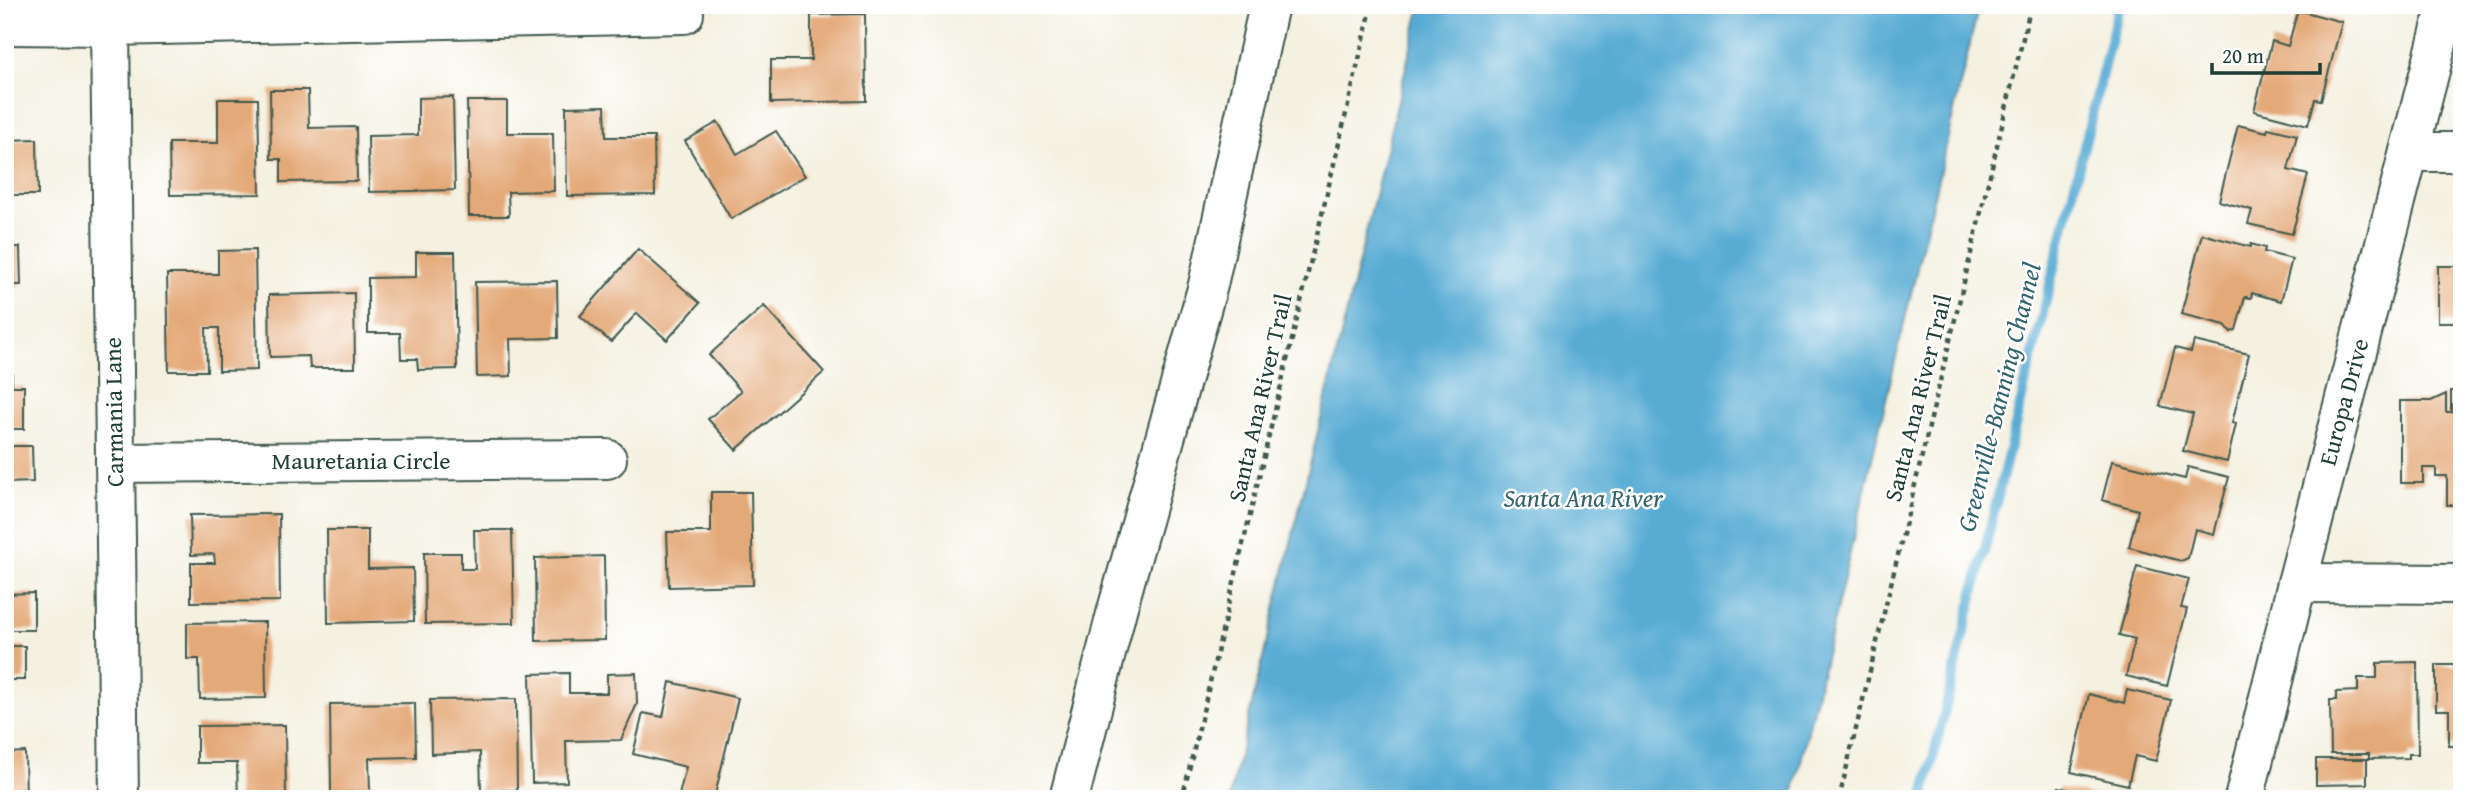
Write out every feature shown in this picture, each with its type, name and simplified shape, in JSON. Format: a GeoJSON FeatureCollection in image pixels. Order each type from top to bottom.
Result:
{"type":"FeatureCollection","features":[{"type":"Feature","properties":{"kind":"street"},"geometry":{"type":"LineString","coordinates":[[1069,799],[1116,610],[1208,285],[1269,5]]}},
{"type":"Feature","properties":{"kind":"street","name":"Europa Drive"},"geometry":{"type":"LineString","coordinates":[[2244,799],[2297,583],[2447,5]]}},
{"type":"Feature","properties":{"kind":"street"},"geometry":{"type":"LineString","coordinates":[[5,26],[110,26],[683,10]]}},
{"type":"Feature","properties":{"kind":"street","name":"Carmania Lane"},"geometry":{"type":"LineString","coordinates":[[110,26],[119,799]]}},
{"type":"Feature","properties":{"kind":"street"},"geometry":{"type":"LineString","coordinates":[[2409,152],[2462,152]]}},
{"type":"Feature","properties":{"kind":"street","name":"Mauretania Circle"},"geometry":{"type":"LineString","coordinates":[[115,463],[607,459]]}},
{"type":"Feature","properties":{"kind":"street"},"geometry":{"type":"LineString","coordinates":[[2297,583],[2462,584]]}},
{"type":"Feature","properties":{"kind":"path","name":"Santa Ana River Trail"},"geometry":{"type":"LineString","coordinates":[[1182,799],[1372,5]]}},
{"type":"Feature","properties":{"kind":"path","name":"Santa Ana River Trail"},"geometry":{"type":"LineString","coordinates":[[1839,799],[2031,5]]}},
{"type":"Feature","properties":{"kind":"water","name":"Santa Ana River"},"geometry":{"type":"Polygon","coordinates":[[[1421,5],[1979,5],[1792,799],[1229,799],[1421,5]]]}},
{"type":"Feature","properties":{"kind":"building"},"geometry":{"type":"Polygon","coordinates":[[[2298,10],[2342,22],[2321,100],[2315,99],[2308,125],[2254,111],[2272,41],[2288,46],[2298,10]]]}},
{"type":"Feature","properties":{"kind":"building"},"geometry":{"type":"Polygon","coordinates":[[[865,14],[866,101],[771,103],[771,60],[811,60],[811,15],[865,14]]]}},
{"type":"Feature","properties":{"kind":"building"},"geometry":{"type":"Polygon","coordinates":[[[270,90],[308,90],[309,128],[356,127],[357,181],[281,182],[281,159],[271,159],[270,90]]]}},
{"type":"Feature","properties":{"kind":"building"},"geometry":{"type":"Polygon","coordinates":[[[453,97],[455,190],[369,192],[368,136],[418,135],[418,98],[453,97]]]}},
{"type":"Feature","properties":{"kind":"building"},"geometry":{"type":"Polygon","coordinates":[[[218,99],[258,99],[260,194],[170,195],[169,143],[218,143],[218,99]]]}},
{"type":"Feature","properties":{"kind":"building"},"geometry":{"type":"Polygon","coordinates":[[[467,101],[507,101],[507,133],[553,133],[554,191],[508,192],[509,216],[469,216],[467,101]]]}},
{"type":"Feature","properties":{"kind":"building"},"geometry":{"type":"Polygon","coordinates":[[[605,106],[606,137],[654,137],[655,195],[567,196],[566,107],[605,106]]]}},
{"type":"Feature","properties":{"kind":"building"},"geometry":{"type":"Polygon","coordinates":[[[718,122],[737,154],[776,131],[805,176],[731,219],[685,141],[718,122]]]}},
{"type":"Feature","properties":{"kind":"building"},"geometry":{"type":"Polygon","coordinates":[[[2238,125],[2297,135],[2288,170],[2308,175],[2292,234],[2248,224],[2252,210],[2219,201],[2238,125]]]}},
{"type":"Feature","properties":{"kind":"building"},"geometry":{"type":"Polygon","coordinates":[[[37,139],[38,195],[5,195],[5,140],[37,139]]]}},
{"type":"Feature","properties":{"kind":"building"},"geometry":{"type":"Polygon","coordinates":[[[2202,234],[2251,247],[2251,244],[2265,248],[2264,252],[2292,259],[2281,301],[2252,293],[2251,298],[2245,297],[2236,330],[2231,332],[2225,325],[2181,314],[2202,234]]]}},
{"type":"Feature","properties":{"kind":"building"},"geometry":{"type":"Polygon","coordinates":[[[5,247],[20,247],[21,285],[5,285],[5,247]]]}},
{"type":"Feature","properties":{"kind":"building"},"geometry":{"type":"Polygon","coordinates":[[[638,249],[700,303],[667,340],[637,313],[611,342],[580,316],[638,249]]]}},
{"type":"Feature","properties":{"kind":"building"},"geometry":{"type":"Polygon","coordinates":[[[255,250],[257,370],[219,371],[219,328],[206,328],[207,371],[169,371],[167,274],[218,274],[218,251],[255,250]]]}},
{"type":"Feature","properties":{"kind":"building"},"geometry":{"type":"Polygon","coordinates":[[[416,252],[455,252],[457,369],[418,370],[417,359],[401,359],[400,333],[368,333],[368,278],[416,277],[416,252]]]}},
{"type":"Feature","properties":{"kind":"building"},"geometry":{"type":"Polygon","coordinates":[[[2438,266],[2462,266],[2462,322],[2438,322],[2438,266]]]}},
{"type":"Feature","properties":{"kind":"building"},"geometry":{"type":"Polygon","coordinates":[[[557,281],[558,338],[510,339],[511,376],[477,377],[475,282],[557,281]]]}},
{"type":"Feature","properties":{"kind":"building"},"geometry":{"type":"Polygon","coordinates":[[[354,293],[355,368],[310,368],[309,356],[270,357],[269,295],[354,293]]]}},
{"type":"Feature","properties":{"kind":"building"},"geometry":{"type":"Polygon","coordinates":[[[764,306],[824,372],[736,450],[708,419],[741,391],[709,355],[764,306]]]}},
{"type":"Feature","properties":{"kind":"building"},"geometry":{"type":"Polygon","coordinates":[[[2194,341],[2249,354],[2232,423],[2236,424],[2227,462],[2183,451],[2193,414],[2160,406],[2175,348],[2191,352],[2194,341]]]}},
{"type":"Feature","properties":{"kind":"building"},"geometry":{"type":"Polygon","coordinates":[[[5,352],[12,352],[12,386],[24,386],[24,429],[5,429],[5,352]]]}},
{"type":"Feature","properties":{"kind":"building"},"geometry":{"type":"Polygon","coordinates":[[[2451,391],[2462,391],[2462,505],[2447,505],[2447,476],[2436,476],[2436,468],[2423,468],[2423,483],[2400,483],[2400,401],[2431,401],[2446,394],[2446,412],[2451,412],[2451,391]]]}},
{"type":"Feature","properties":{"kind":"building"},"geometry":{"type":"Polygon","coordinates":[[[5,446],[32,446],[33,482],[5,483],[5,446]]]}},
{"type":"Feature","properties":{"kind":"building"},"geometry":{"type":"Polygon","coordinates":[[[2112,461],[2185,479],[2188,467],[2229,477],[2214,534],[2195,529],[2188,558],[2181,561],[2129,547],[2138,510],[2102,500],[2112,461]]]}},
{"type":"Feature","properties":{"kind":"building"},"geometry":{"type":"Polygon","coordinates":[[[711,492],[751,492],[753,585],[669,587],[667,532],[711,532],[711,492]]]}},
{"type":"Feature","properties":{"kind":"building"},"geometry":{"type":"Polygon","coordinates":[[[279,514],[280,601],[191,602],[191,563],[215,563],[214,554],[191,555],[190,515],[279,514]]]}},
{"type":"Feature","properties":{"kind":"building"},"geometry":{"type":"Polygon","coordinates":[[[327,530],[368,530],[368,569],[413,568],[414,621],[328,623],[327,530]]]}},
{"type":"Feature","properties":{"kind":"building"},"geometry":{"type":"Polygon","coordinates":[[[474,530],[512,530],[514,623],[425,624],[424,553],[461,553],[461,569],[475,569],[474,530]]]}},
{"type":"Feature","properties":{"kind":"building"},"geometry":{"type":"Polygon","coordinates":[[[604,556],[605,640],[536,641],[535,558],[604,556]]]}},
{"type":"Feature","properties":{"kind":"building"},"geometry":{"type":"Polygon","coordinates":[[[2137,566],[2189,579],[2181,608],[2187,609],[2167,686],[2126,676],[2135,639],[2119,635],[2137,566]]]}},
{"type":"Feature","properties":{"kind":"building"},"geometry":{"type":"Polygon","coordinates":[[[34,593],[34,630],[5,630],[5,594],[34,593]]]}},
{"type":"Feature","properties":{"kind":"building"},"geometry":{"type":"Polygon","coordinates":[[[265,622],[266,698],[200,699],[199,659],[187,659],[187,623],[265,622]]]}},
{"type":"Feature","properties":{"kind":"building"},"geometry":{"type":"Polygon","coordinates":[[[5,646],[25,646],[25,680],[5,680],[5,646]]]}},
{"type":"Feature","properties":{"kind":"building"},"geometry":{"type":"Polygon","coordinates":[[[2417,662],[2418,754],[2409,754],[2409,758],[2369,759],[2369,754],[2331,754],[2330,700],[2336,700],[2336,692],[2358,691],[2358,678],[2377,678],[2377,663],[2417,662]]]}},
{"type":"Feature","properties":{"kind":"building"},"geometry":{"type":"Polygon","coordinates":[[[2436,665],[2462,665],[2462,746],[2449,746],[2449,710],[2436,710],[2436,665]]]}},
{"type":"Feature","properties":{"kind":"building"},"geometry":{"type":"Polygon","coordinates":[[[569,673],[569,693],[607,693],[607,674],[636,673],[637,704],[621,740],[566,741],[567,782],[532,783],[530,674],[569,673]]]}},
{"type":"Feature","properties":{"kind":"building"},"geometry":{"type":"Polygon","coordinates":[[[670,682],[738,698],[714,799],[678,799],[686,767],[633,754],[643,713],[663,717],[670,682]]]}},
{"type":"Feature","properties":{"kind":"building"},"geometry":{"type":"Polygon","coordinates":[[[2127,690],[2171,700],[2156,761],[2135,756],[2128,785],[2071,772],[2089,694],[2124,703],[2127,690]]]}},
{"type":"Feature","properties":{"kind":"building"},"geometry":{"type":"Polygon","coordinates":[[[516,699],[517,790],[481,791],[480,752],[431,754],[430,700],[516,699]]]}},
{"type":"Feature","properties":{"kind":"building"},"geometry":{"type":"Polygon","coordinates":[[[415,703],[416,757],[369,758],[370,792],[331,793],[330,704],[415,703]]]}},
{"type":"Feature","properties":{"kind":"building"},"geometry":{"type":"Polygon","coordinates":[[[285,725],[286,799],[238,799],[237,763],[197,763],[197,726],[285,725]]]}},
{"type":"Feature","properties":{"kind":"building"},"geometry":{"type":"Polygon","coordinates":[[[25,752],[26,799],[5,799],[5,753],[25,752]]]}},
{"type":"Feature","properties":{"kind":"building"},"geometry":{"type":"Polygon","coordinates":[[[2316,759],[2367,759],[2367,784],[2316,785],[2316,759]]]}},
{"type":"Feature","properties":{"kind":"building"},"geometry":{"type":"Polygon","coordinates":[[[2059,787],[2102,798],[2102,799],[2056,799],[2059,787]]]}},
{"type":"Feature","properties":{"kind":"waterway","name":"Greenville-Banning Channel"},"geometry":{"type":"LineString","coordinates":[[1923,799],[2119,5]]}}]}
